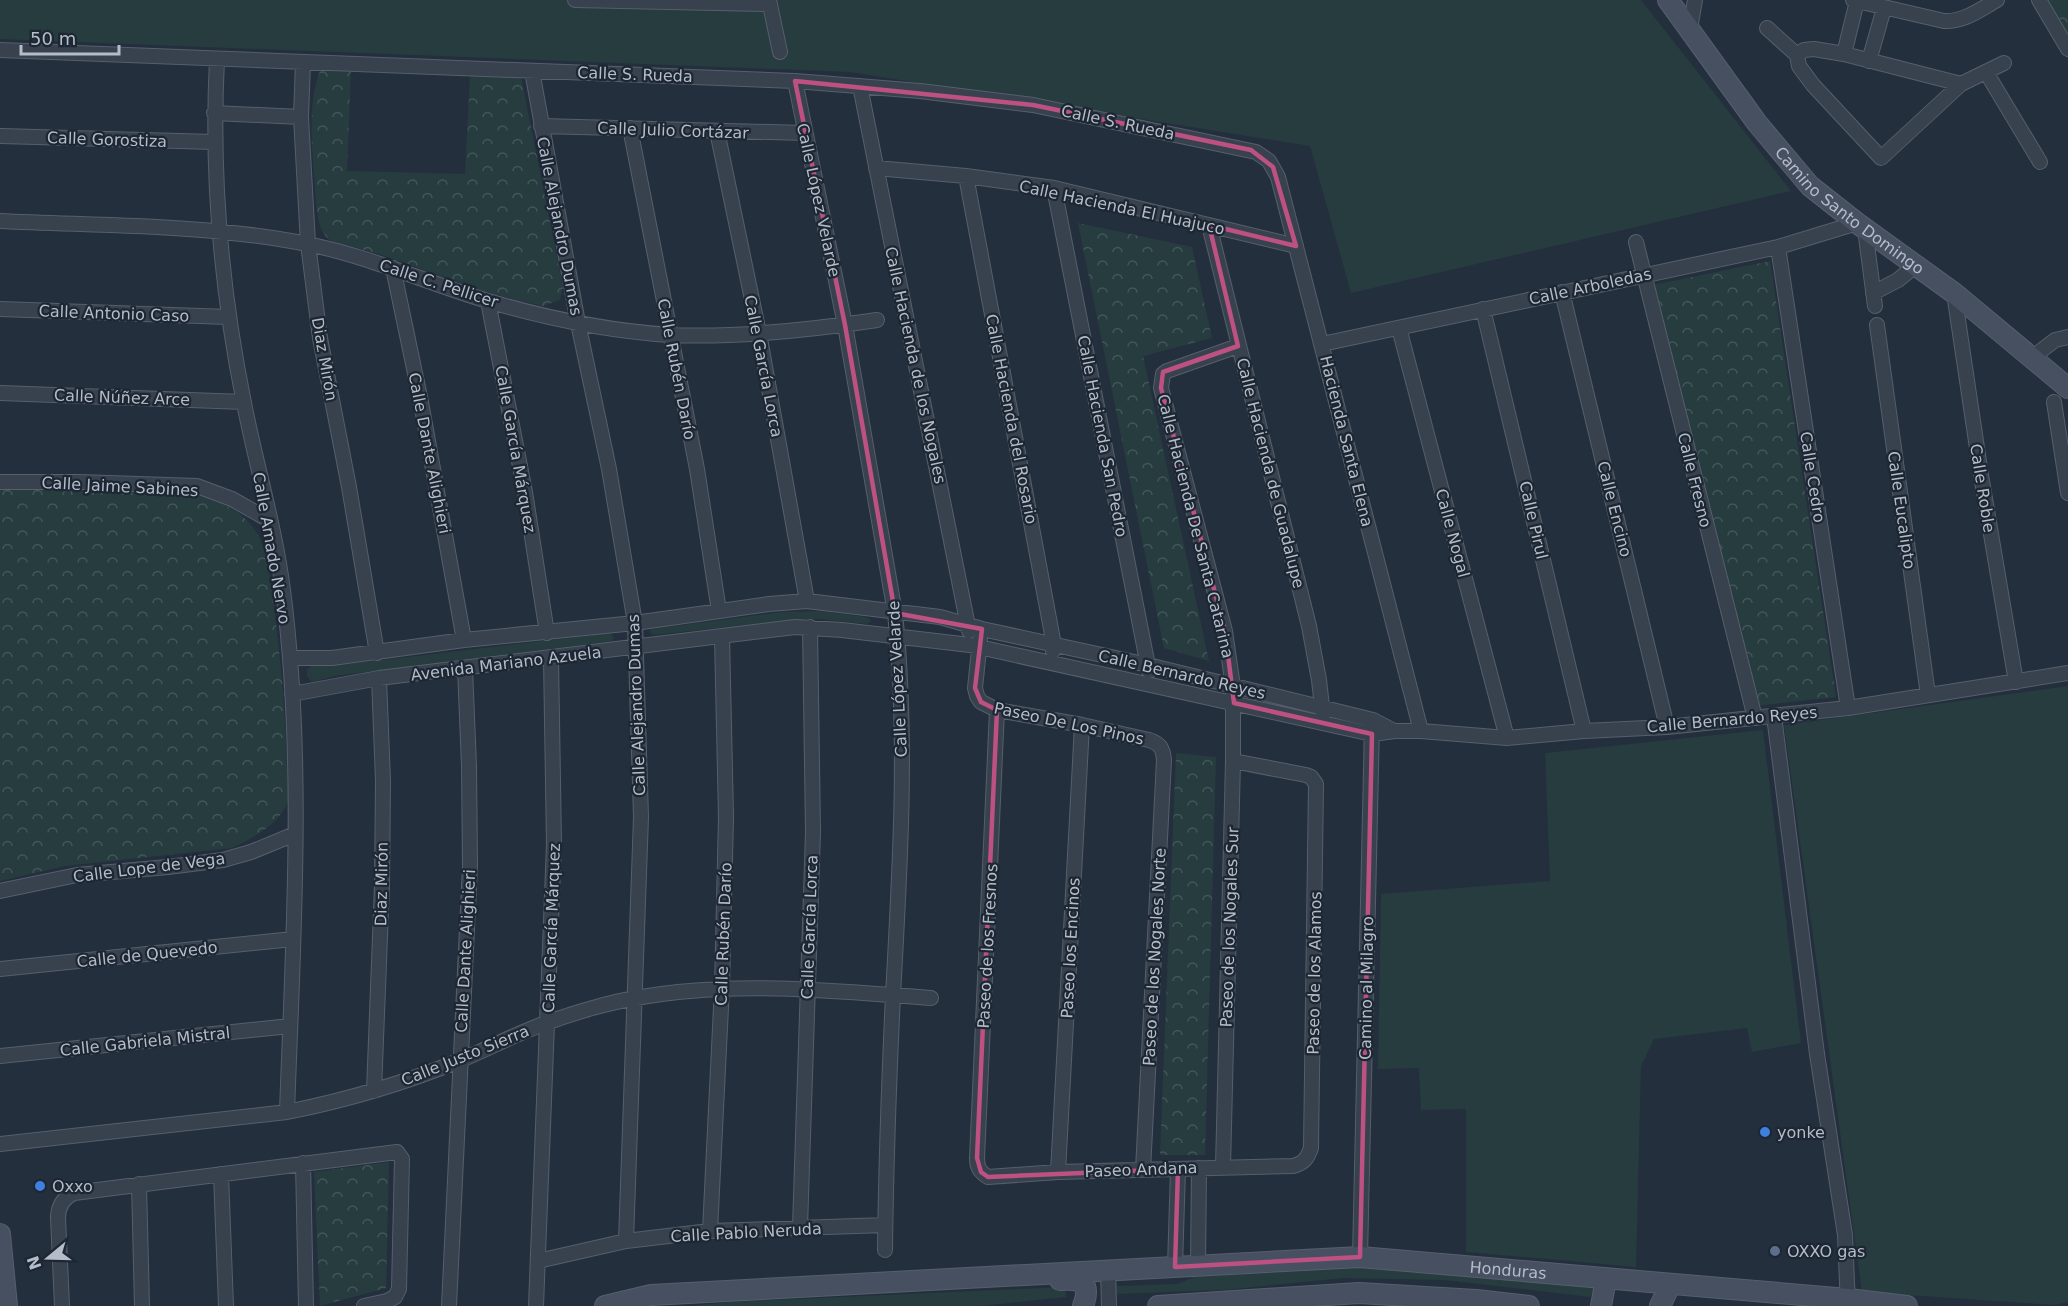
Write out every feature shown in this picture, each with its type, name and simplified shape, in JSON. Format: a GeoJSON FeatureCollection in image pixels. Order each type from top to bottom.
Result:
{"type":"FeatureCollection","features":[{"type":"Feature","properties":{"kind":"street"},"geometry":{"type":"LineString","coordinates":[[575,0],[770,2],[780,52]]}},
{"type":"Feature","properties":{"kind":"street"},"geometry":{"type":"LineString","coordinates":[[1690,29],[1695,0]]}},
{"type":"Feature","properties":{"kind":"street"},"geometry":{"type":"LineString","coordinates":[[1844,54],[1855,1],[1955,22],[1967,18],[1996,0]]}},
{"type":"Feature","properties":{"kind":"street"},"geometry":{"type":"LineString","coordinates":[[2039,0],[2068,49]]}},
{"type":"Feature","properties":{"kind":"street","name":"Camino Santo Domingo"},"geometry":{"type":"LineString","coordinates":[[1670,1],[1730,86],[1794,169],[1810,186],[1954,293],[2068,388]]}},
{"type":"Feature","properties":{"kind":"street"},"geometry":{"type":"LineString","coordinates":[[1869,61],[1884,8]]}},
{"type":"Feature","properties":{"kind":"street"},"geometry":{"type":"LineString","coordinates":[[1767,28],[1797,55],[1799,66],[1876,163],[1961,84],[2004,63]]}},
{"type":"Feature","properties":{"kind":"street"},"geometry":{"type":"LineString","coordinates":[[1797,55],[1804,50],[1814,49],[1844,54],[1961,84]]}},
{"type":"Feature","properties":{"kind":"street","name":"Calle S. Rueda"},"geometry":{"type":"LineString","coordinates":[[0,50],[795,81],[860,86],[1033,105],[1251,150],[1263,156]]}},
{"type":"Feature","properties":{"kind":"street","name":"Calle Amado Nervo"},"geometry":{"type":"LineString","coordinates":[[217,59],[214,113],[218,231],[229,317],[244,402],[283,587],[291,658],[295,834],[287,1112]]}},
{"type":"Feature","properties":{"kind":"street","name":"Diaz Mirón"},"geometry":{"type":"LineString","coordinates":[[303,62],[301,117],[308,244],[320,338],[350,487],[377,653]]}},
{"type":"Feature","properties":{"kind":"street","name":"Calle Alejandro Dumas"},"geometry":{"type":"LineString","coordinates":[[532,70],[578,323],[609,470],[635,623],[641,817],[626,1241]]}},
{"type":"Feature","properties":{"kind":"street"},"geometry":{"type":"LineString","coordinates":[[1986,72],[2040,162]]}},
{"type":"Feature","properties":{"kind":"street","name":"Calle López Velarde"},"geometry":{"type":"LineString","coordinates":[[795,81],[845,325],[898,636],[902,720],[902,812],[893,995],[885,1250]]}},
{"type":"Feature","properties":{"kind":"street","name":"Calle Hacienda de los Nogales"},"geometry":{"type":"LineString","coordinates":[[860,86],[968,625],[975,646]]}},
{"type":"Feature","properties":{"kind":"street"},"geometry":{"type":"LineString","coordinates":[[214,113],[301,117]]}},
{"type":"Feature","properties":{"kind":"street","name":"Calle Julio Cortázar"},"geometry":{"type":"LineString","coordinates":[[541,126],[805,133]]}},
{"type":"Feature","properties":{"kind":"street","name":"Calle Rubén Darío"},"geometry":{"type":"LineString","coordinates":[[630,128],[697,469],[719,611]]}},
{"type":"Feature","properties":{"kind":"street","name":"Calle García Lorca"},"geometry":{"type":"LineString","coordinates":[[717,131],[759,333],[807,602]]}},
{"type":"Feature","properties":{"kind":"street","name":"Calle Gorostiza"},"geometry":{"type":"LineString","coordinates":[[0,136],[215,142]]}},
{"type":"Feature","properties":{"kind":"street","name":"Hacienda Santa Elena"},"geometry":{"type":"LineString","coordinates":[[1263,156],[1278,177],[1421,731]]}},
{"type":"Feature","properties":{"kind":"street","name":"Calle Hacienda El Huajuco"},"geometry":{"type":"LineString","coordinates":[[876,168],[966,176],[1054,188],[1296,246]]}},
{"type":"Feature","properties":{"kind":"street","name":"Calle Hacienda del Rosario"},"geometry":{"type":"LineString","coordinates":[[966,176],[1054,645],[1052,663]]}},
{"type":"Feature","properties":{"kind":"street","name":"Calle Hacienda San Pedro"},"geometry":{"type":"LineString","coordinates":[[1054,188],[1151,685]]}},
{"type":"Feature","properties":{"kind":"street","name":"Calle C. Pellicer"},"geometry":{"type":"LineString","coordinates":[[0,221],[218,231],[308,244],[393,268],[488,301],[578,323],[670,334],[759,333],[877,320]]}},
{"type":"Feature","properties":{"kind":"street","name":"Calle Hacienda de Guadalupe"},"geometry":{"type":"LineString","coordinates":[[1209,225],[1309,626],[1319,680],[1323,723]]}},
{"type":"Feature","properties":{"kind":"street"},"geometry":{"type":"LineString","coordinates":[[1861,226],[1874,299],[1916,265]]}},
{"type":"Feature","properties":{"kind":"street","name":"Calle Arboledas"},"geometry":{"type":"LineString","coordinates":[[1322,344],[1778,247],[1861,226]]}},
{"type":"Feature","properties":{"kind":"street","name":"Calle Fresno"},"geometry":{"type":"LineString","coordinates":[[1636,242],[1755,718]]}},
{"type":"Feature","properties":{"kind":"street","name":"Calle Cedro"},"geometry":{"type":"LineString","coordinates":[[1778,247],[1848,708]]}},
{"type":"Feature","properties":{"kind":"street","name":"Calle Dante Alighieri"},"geometry":{"type":"LineString","coordinates":[[393,268],[427,430],[464,640]]}},
{"type":"Feature","properties":{"kind":"street","name":"Calle Encino"},"geometry":{"type":"LineString","coordinates":[[1562,292],[1667,727]]}},
{"type":"Feature","properties":{"kind":"street","name":"Calle Roble"},"geometry":{"type":"LineString","coordinates":[[1954,293],[1981,476],[2016,682]]}},
{"type":"Feature","properties":{"kind":"street","name":"Calle García Márquez"},"geometry":{"type":"LineString","coordinates":[[488,301],[525,492],[547,633]]}},
{"type":"Feature","properties":{"kind":"street","name":"Calle Antonio Caso"},"geometry":{"type":"LineString","coordinates":[[0,309],[229,317]]}},
{"type":"Feature","properties":{"kind":"street","name":"Calle Pirul"},"geometry":{"type":"LineString","coordinates":[[1483,309],[1584,731]]}},
{"type":"Feature","properties":{"kind":"street","name":"Calle Eucalipto"},"geometry":{"type":"LineString","coordinates":[[1877,325],[1928,695]]}},
{"type":"Feature","properties":{"kind":"street","name":"Calle Nogal"},"geometry":{"type":"LineString","coordinates":[[1400,328],[1508,738]]}},
{"type":"Feature","properties":{"kind":"street"},"geometry":{"type":"LineString","coordinates":[[2033,357],[2055,340],[2068,337]]}},
{"type":"Feature","properties":{"kind":"street","name":"Calle Hacienda De Santa Catarina"},"geometry":{"type":"LineString","coordinates":[[1233,687],[1225,632],[1161,388],[1163,374],[1167,371],[1238,346]]}},
{"type":"Feature","properties":{"kind":"street","name":"Calle Núñez Arce"},"geometry":{"type":"LineString","coordinates":[[0,393],[244,402]]}},
{"type":"Feature","properties":{"kind":"street"},"geometry":{"type":"LineString","coordinates":[[2054,402],[2068,493]]}},
{"type":"Feature","properties":{"kind":"street","name":"Calle Jaime Sabines"},"geometry":{"type":"LineString","coordinates":[[0,482],[196,486],[232,499],[269,520]]}},
{"type":"Feature","properties":{"kind":"street","name":"Avenida Mariano Azuela"},"geometry":{"type":"LineString","coordinates":[[291,658],[332,658],[464,640],[635,623],[769,604],[807,602],[931,616],[968,625]]}},
{"type":"Feature","properties":{"kind":"street","name":"Calle Bernardo Reyes"},"geometry":{"type":"LineString","coordinates":[[968,625],[1322,707],[1372,720],[1395,731]]}},
{"type":"Feature","properties":{"kind":"street","name":"Calle García Lorca"},"geometry":{"type":"LineString","coordinates":[[800,1227],[813,832],[810,627]]}},
{"type":"Feature","properties":{"kind":"street","name":"Avenida Mariano Azuela"},"geometry":{"type":"LineString","coordinates":[[292,694],[379,678],[780,628],[810,627],[975,646]]}},
{"type":"Feature","properties":{"kind":"street","name":"Paseo De Los Pinos"},"geometry":{"type":"LineString","coordinates":[[982,629],[975,646],[977,696],[981,702],[997,710],[1082,725],[1149,740],[1160,745]]}},
{"type":"Feature","properties":{"kind":"street","name":"Calle Rubén Darío"},"geometry":{"type":"LineString","coordinates":[[710,1231],[722,987],[726,817],[722,636]]}},
{"type":"Feature","properties":{"kind":"street","name":"Calle Bernardo Reyes"},"geometry":{"type":"LineString","coordinates":[[975,646],[1372,734],[1421,731],[1508,738],[1667,727],[1848,708],[2068,673]]}},
{"type":"Feature","properties":{"kind":"street","name":"Calle García Márquez"},"geometry":{"type":"LineString","coordinates":[[536,1306],[554,843],[551,658]]}},
{"type":"Feature","properties":{"kind":"street","name":"Calle Dante Alighieri"},"geometry":{"type":"LineString","coordinates":[[449,1306],[470,867],[465,668]]}},
{"type":"Feature","properties":{"kind":"street","name":"Diaz Mirón"},"geometry":{"type":"LineString","coordinates":[[374,1091],[382,885],[383,781],[379,678]]}},
{"type":"Feature","properties":{"kind":"street","name":"Paseo de los Nogales Sur"},"geometry":{"type":"LineString","coordinates":[[1223,1167],[1233,687]]}},
{"type":"Feature","properties":{"kind":"street","name":"Paseo de los Fresnos"},"geometry":{"type":"LineString","coordinates":[[988,1177],[977,1166],[997,710]]}},
{"type":"Feature","properties":{"kind":"street"},"geometry":{"type":"LineString","coordinates":[[1774,716],[1817,1054],[1845,1235],[1848,1303]]}},
{"type":"Feature","properties":{"kind":"street","name":"Camino al Milagro"},"geometry":{"type":"LineString","coordinates":[[1360,1257],[1372,720]]}},
{"type":"Feature","properties":{"kind":"street","name":"Paseo los Encinos"},"geometry":{"type":"LineString","coordinates":[[1058,1172],[1082,725]]}},
{"type":"Feature","properties":{"kind":"street","name":"Paseo de los Nogales Norte"},"geometry":{"type":"LineString","coordinates":[[1143,1170],[1164,760],[1160,745]]}},
{"type":"Feature","properties":{"kind":"street","name":"Paseo de los Alamos"},"geometry":{"type":"LineString","coordinates":[[1233,761],[1306,775],[1311,777],[1316,784],[1311,1149],[1303,1163],[1293,1166]]}},
{"type":"Feature","properties":{"kind":"street","name":"Calle Lope de Vega"},"geometry":{"type":"LineString","coordinates":[[0,891],[77,875],[177,867],[223,860],[251,852],[295,834]]}},
{"type":"Feature","properties":{"kind":"street","name":"Calle de Quevedo"},"geometry":{"type":"LineString","coordinates":[[0,969],[293,939]]}},
{"type":"Feature","properties":{"kind":"street","name":"Calle Justo Sierra"},"geometry":{"type":"LineString","coordinates":[[0,1144],[287,1112],[332,1103],[460,1061],[548,1022],[635,998],[722,987],[807,988],[931,998]]}},
{"type":"Feature","properties":{"kind":"street","name":"Calle Gabriela Mistral"},"geometry":{"type":"LineString","coordinates":[[0,1056],[290,1026]]}},
{"type":"Feature","properties":{"kind":"street"},"geometry":{"type":"LineString","coordinates":[[62,1306],[58,1218],[60,1205],[74,1193],[397,1152],[402,1159],[399,1289],[395,1297],[387,1301],[364,1306]]}},
{"type":"Feature","properties":{"kind":"street"},"geometry":{"type":"LineString","coordinates":[[303,1163],[306,1306]]}},
{"type":"Feature","properties":{"kind":"street","name":"Paseo Andana"},"geometry":{"type":"LineString","coordinates":[[988,1177],[1058,1172],[1293,1166]]}},
{"type":"Feature","properties":{"kind":"street"},"geometry":{"type":"LineString","coordinates":[[1198,1265],[1199,1168]]}},
{"type":"Feature","properties":{"kind":"street"},"geometry":{"type":"LineString","coordinates":[[1175,1267],[1178,1169]]}},
{"type":"Feature","properties":{"kind":"street"},"geometry":{"type":"LineString","coordinates":[[221,1174],[226,1306]]}},
{"type":"Feature","properties":{"kind":"street"},"geometry":{"type":"LineString","coordinates":[[139,1184],[142,1306]]}},
{"type":"Feature","properties":{"kind":"street","name":"Calle Pablo Neruda"},"geometry":{"type":"LineString","coordinates":[[538,1261],[626,1241],[710,1231],[885,1225]]}},
{"type":"Feature","properties":{"kind":"street"},"geometry":{"type":"LineString","coordinates":[[0,1234],[6,1305]]}},
{"type":"Feature","properties":{"kind":"street","name":"Honduras"},"geometry":{"type":"LineString","coordinates":[[984,1277],[1360,1257],[1848,1303],[1895,1305]]}},
{"type":"Feature","properties":{"kind":"street"},"geometry":{"type":"LineString","coordinates":[[1108,1270],[1109,1306]]}},
{"type":"Feature","properties":{"kind":"street"},"geometry":{"type":"LineString","coordinates":[[605,1306],[651,1294],[984,1277],[1015,1283],[1078,1279],[1086,1289],[1083,1306]]}},
{"type":"Feature","properties":{"kind":"street"},"geometry":{"type":"LineString","coordinates":[[1601,1306],[1606,1280]]}},
{"type":"Feature","properties":{"kind":"street"},"geometry":{"type":"LineString","coordinates":[[1660,1306],[1670,1285]]}},
{"type":"Feature","properties":{"kind":"street","name":"Honduras"},"geometry":{"type":"LineString","coordinates":[[1158,1306],[1359,1293],[1392,1300],[1530,1306]]}},
{"type":"Feature","properties":{"kind":"highlighted area"},"geometry":{"type":"Polygon","coordinates":[[[795,81],[1033,105],[1251,150],[1273,167],[1296,246],[1209,225],[1238,346],[1163,372],[1161,388],[1225,631],[1234,703],[1372,734],[1360,1257],[1175,1267],[1178,1169],[988,1177],[981,1172],[977,1158],[997,710],[981,702],[975,688],[982,629],[895,613],[845,325],[795,81]]]}},
{"type":"Feature","properties":{"kind":"green space"},"geometry":{"type":"Polygon","coordinates":[[[0,0],[1641,0],[1791,191],[1351,293],[1310,146],[850,72],[0,39],[0,0]]]}},
{"type":"Feature","properties":{"kind":"green space"},"geometry":{"type":"Polygon","coordinates":[[[2048,0],[2068,0],[2068,35],[2048,0]]]}},
{"type":"Feature","properties":{"kind":"green space"},"geometry":{"type":"Polygon","coordinates":[[[351,69],[347,171],[465,174],[470,75],[521,77],[563,287],[560,300],[543,306],[516,300],[480,290],[379,254],[331,241],[327,237],[320,224],[316,203],[312,136],[315,87],[320,71],[351,69]]]}},
{"type":"Feature","properties":{"kind":"green space"},"geometry":{"type":"Polygon","coordinates":[[[1078,223],[1192,247],[1212,338],[1143,356],[1209,661],[1164,648],[1078,223]]]}},
{"type":"Feature","properties":{"kind":"green space"},"geometry":{"type":"Polygon","coordinates":[[[1770,261],[1836,697],[1755,706],[1648,286],[1770,261]]]}},
{"type":"Feature","properties":{"kind":"green space"},"geometry":{"type":"Polygon","coordinates":[[[0,486],[197,495],[233,509],[248,521],[259,537],[271,581],[286,730],[288,799],[283,811],[272,824],[232,848],[65,866],[0,881],[0,486]]]}},
{"type":"Feature","properties":{"kind":"green space"},"geometry":{"type":"Polygon","coordinates":[[[821,611],[866,617],[871,622],[866,624],[820,619],[654,635],[649,632],[652,629],[780,612],[821,611]]]}},
{"type":"Feature","properties":{"kind":"green space"},"geometry":{"type":"Polygon","coordinates":[[[610,633],[614,637],[612,641],[335,676],[312,682],[307,676],[307,669],[311,666],[332,666],[610,633]]]}},
{"type":"Feature","properties":{"kind":"green space"},"geometry":{"type":"Polygon","coordinates":[[[2068,686],[2068,1302],[2055,1305],[1862,1292],[1784,725],[2068,686]]]}},
{"type":"Feature","properties":{"kind":"green space"},"geometry":{"type":"Polygon","coordinates":[[[1763,730],[1801,1043],[1752,1052],[1747,1028],[1654,1039],[1641,1066],[1636,1267],[1466,1252],[1466,1109],[1421,1110],[1419,1068],[1378,1069],[1381,894],[1550,881],[1545,753],[1763,730]]]}},
{"type":"Feature","properties":{"kind":"green space"},"geometry":{"type":"Polygon","coordinates":[[[1176,753],[1216,757],[1205,1155],[1160,1155],[1176,753]]]}},
{"type":"Feature","properties":{"kind":"green space"},"geometry":{"type":"Polygon","coordinates":[[[389,1162],[386,1288],[320,1306],[314,1172],[389,1162]]]}},
{"type":"Feature","properties":{"kind":"green space"},"geometry":{"type":"Polygon","coordinates":[[[1356,1266],[1595,1287],[1590,1297],[1444,1280],[1344,1278],[1223,1290],[1116,1294],[1116,1286],[1178,1284],[1198,1275],[1356,1266]]]}},
{"type":"Feature","properties":{"kind":"green space"},"geometry":{"type":"Polygon","coordinates":[[[1065,1287],[1066,1297],[981,1306],[690,1306],[729,1302],[1065,1287]]]}},
{"type":"Feature","properties":{"kind":"place","name":"yonke"},"geometry":{"type":"Point","coordinates":[1765,1132]}},
{"type":"Feature","properties":{"kind":"place","name":"Oxxo"},"geometry":{"type":"Point","coordinates":[40,1186]}},
{"type":"Feature","properties":{"kind":"place","name":"OXXO gas"},"geometry":{"type":"Point","coordinates":[1775,1251]}}]}
